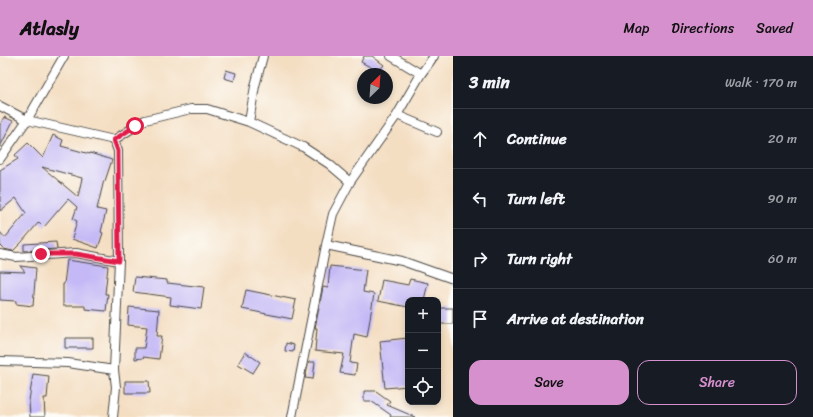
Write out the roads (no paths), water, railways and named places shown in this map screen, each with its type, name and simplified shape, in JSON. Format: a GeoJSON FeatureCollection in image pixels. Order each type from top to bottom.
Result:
{"type":"FeatureCollection","features":[{"type":"Feature","properties":{"kind":"street"},"geometry":{"type":"LineString","coordinates":[[0,159],[27,120],[64,56]]}},
{"type":"Feature","properties":{"kind":"street"},"geometry":{"type":"LineString","coordinates":[[249,122],[255,86],[263,56]]}},
{"type":"Feature","properties":{"kind":"street"},"geometry":{"type":"LineString","coordinates":[[391,56],[421,74]]}},
{"type":"Feature","properties":{"kind":"street"},"geometry":{"type":"LineString","coordinates":[[292,417],[333,214],[350,182],[397,115],[421,74],[434,56]]}},
{"type":"Feature","properties":{"kind":"street"},"geometry":{"type":"LineString","coordinates":[[0,106],[27,120],[114,140],[145,120],[192,109],[207,109],[249,122],[303,147],[329,164],[350,182]]}},
{"type":"Feature","properties":{"kind":"street"},"geometry":{"type":"LineString","coordinates":[[397,115],[437,132]]}},
{"type":"Feature","properties":{"kind":"street"},"geometry":{"type":"LineString","coordinates":[[113,417],[116,386],[114,370],[119,261],[118,151],[114,140]]}},
{"type":"Feature","properties":{"kind":"street"},"geometry":{"type":"LineString","coordinates":[[326,245],[402,260],[453,279]]}},
{"type":"Feature","properties":{"kind":"street"},"geometry":{"type":"LineString","coordinates":[[0,254],[16,256],[76,254],[119,261]]}},
{"type":"Feature","properties":{"kind":"street"},"geometry":{"type":"LineString","coordinates":[[0,361],[68,363],[114,370]]}}]}
